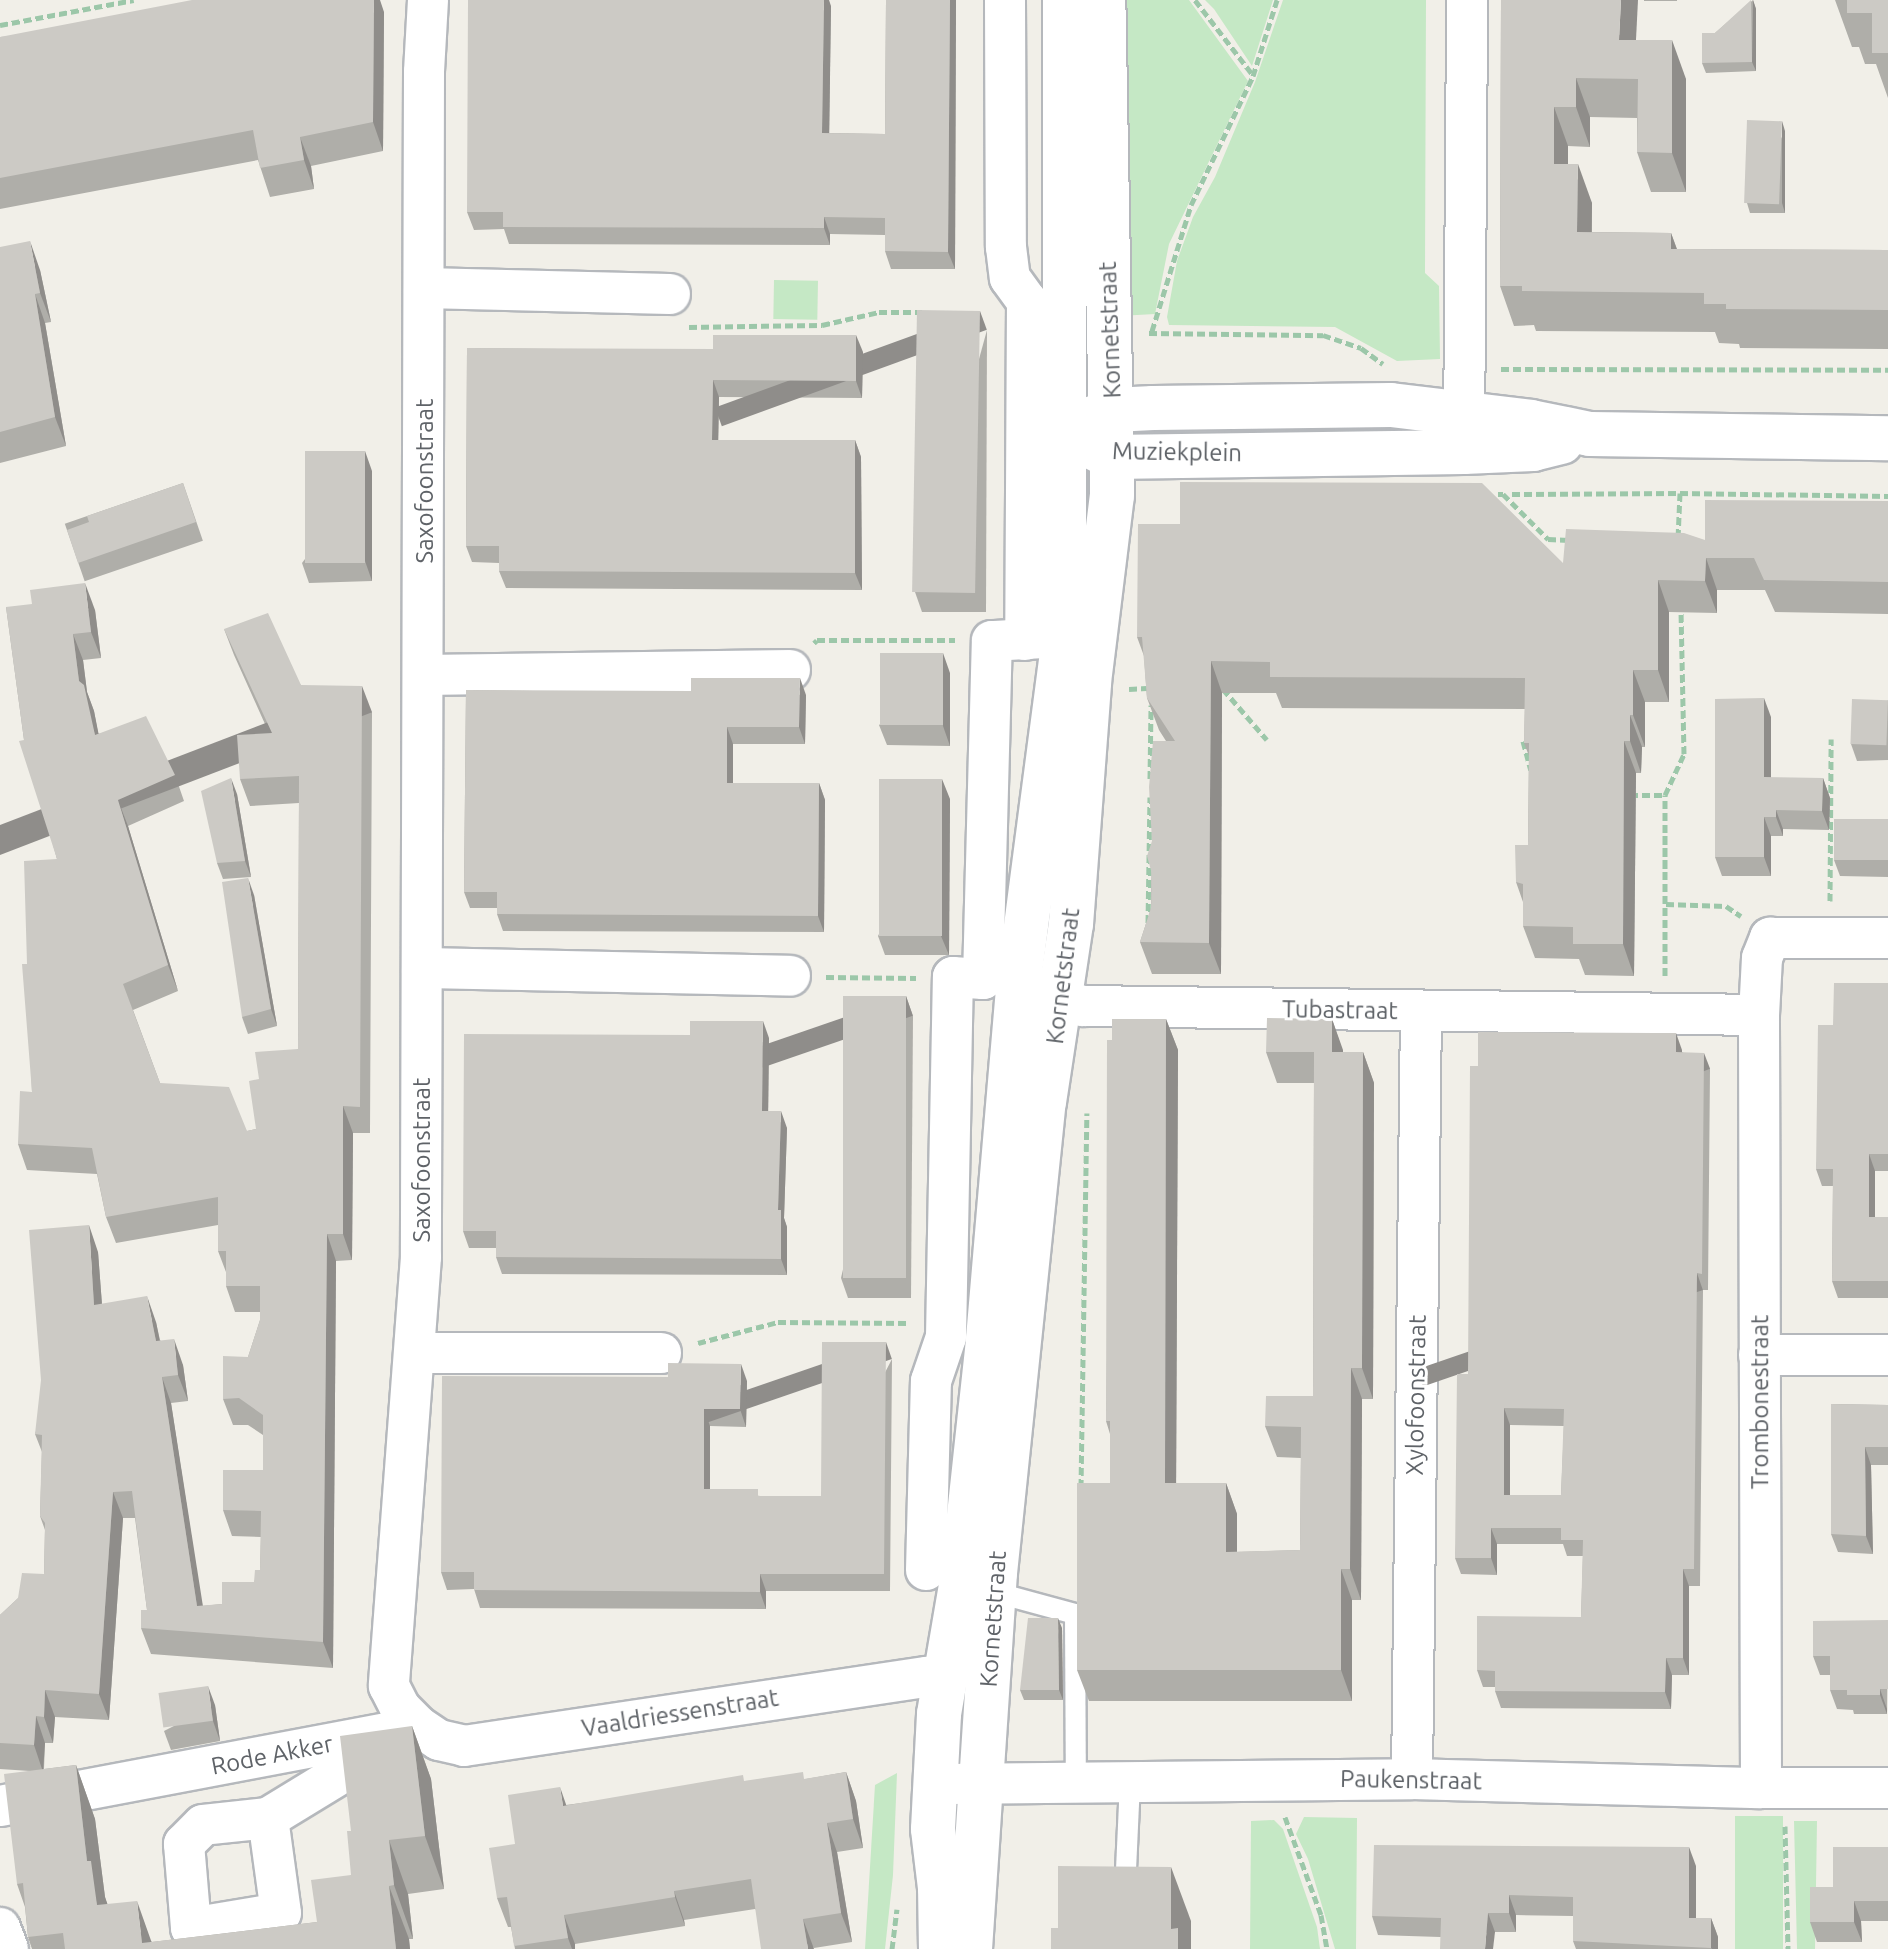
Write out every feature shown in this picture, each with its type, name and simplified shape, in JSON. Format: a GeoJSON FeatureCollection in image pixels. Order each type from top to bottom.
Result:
{"type":"FeatureCollection","features":[{"type":"Feature","properties":{"kind":"street","name":"Saxofoonstraat"},"geometry":{"type":"LineString","coordinates":[[418,1726],[400,1708],[389,1686],[388,1667],[421,1257],[428,0]]}},
{"type":"Feature","properties":{"kind":"street","name":"Kornetstraat"},"geometry":{"type":"LineString","coordinates":[[926,1570],[931,1381],[946,1330],[1027,639],[1027,301],[1010,278],[1006,247],[1005,0]]}},
{"type":"Feature","properties":{"kind":"street","name":"Kornetstraat"},"geometry":{"type":"LineString","coordinates":[[941,1949],[940,1888],[933,1829],[939,1714],[962,1580],[988,1339],[985,981],[1027,639],[1066,580],[1062,432],[1065,0]]}},
{"type":"Feature","properties":{"kind":"street","name":"Kornetstraat"},"geometry":{"type":"LineString","coordinates":[[970,1949],[994,1592],[1044,1102],[1061,1002],[1077,863],[1093,639],[1112,496],[1113,410],[1103,0]]}},
{"type":"Feature","properties":{"kind":"street"},"geometry":{"type":"LineString","coordinates":[[1464,434],[1467,0]]}},
{"type":"Feature","properties":{"kind":"street"},"geometry":{"type":"LineString","coordinates":[[424,288],[670,294]]}},
{"type":"Feature","properties":{"kind":"street","name":"Muziekplein"},"geometry":{"type":"LineString","coordinates":[[1062,432],[1113,410],[1391,405],[1464,434]]}},
{"type":"Feature","properties":{"kind":"street","name":"Muziekplein"},"geometry":{"type":"LineString","coordinates":[[1062,432],[1111,457],[1464,434],[1531,422],[1590,434],[1888,438]]}},
{"type":"Feature","properties":{"kind":"street"},"geometry":{"type":"LineString","coordinates":[[425,675],[790,670]]}},
{"type":"Feature","properties":{"kind":"street"},"geometry":{"type":"LineString","coordinates":[[1770,938],[1888,938]]}},
{"type":"Feature","properties":{"kind":"street","name":"Trombonestraat"},"geometry":{"type":"LineString","coordinates":[[1770,938],[1762,958],[1759,1015],[1759,1355],[1772,1788]]}},
{"type":"Feature","properties":{"kind":"street"},"geometry":{"type":"LineString","coordinates":[[422,968],[790,976]]}},
{"type":"Feature","properties":{"kind":"street","name":"Tubastraat"},"geometry":{"type":"LineString","coordinates":[[985,981],[1083,1006],[1759,1015]]}},
{"type":"Feature","properties":{"kind":"street","name":"Xylofoonstraat"},"geometry":{"type":"LineString","coordinates":[[1412,1779],[1421,1012]]}},
{"type":"Feature","properties":{"kind":"street"},"geometry":{"type":"LineString","coordinates":[[946,1330],[988,1339]]}},
{"type":"Feature","properties":{"kind":"street"},"geometry":{"type":"LineString","coordinates":[[415,1353],[661,1353]]}},
{"type":"Feature","properties":{"kind":"street"},"geometry":{"type":"LineString","coordinates":[[1759,1355],[1888,1355]]}},
{"type":"Feature","properties":{"kind":"street","name":"Vaaldriessenstraat"},"geometry":{"type":"LineString","coordinates":[[418,1726],[439,1740],[464,1746],[927,1677],[946,1680]]}},
{"type":"Feature","properties":{"kind":"street","name":"Rode Akker"},"geometry":{"type":"LineString","coordinates":[[0,1806],[418,1726]]}},
{"type":"Feature","properties":{"kind":"street","name":"Rode Akker"},"geometry":{"type":"LineString","coordinates":[[268,1818],[418,1726]]}},
{"type":"Feature","properties":{"kind":"street","name":"Paukenstraat"},"geometry":{"type":"LineString","coordinates":[[935,1784],[1412,1779],[1888,1788]]}},
{"type":"Feature","properties":{"kind":"street"},"geometry":{"type":"LineString","coordinates":[[0,1928],[8,1949]]}},
{"type":"Feature","properties":{"kind":"lane"},"geometry":{"type":"LineString","coordinates":[[994,1592],[1075,1614],[1076,1781]]}},
{"type":"Feature","properties":{"kind":"lane"},"geometry":{"type":"LineString","coordinates":[[1125,1892],[1130,1781]]}},
{"type":"Feature","properties":{"kind":"path"},"geometry":{"type":"LineString","coordinates":[[0,25],[134,0]]}},
{"type":"Feature","properties":{"kind":"path"},"geometry":{"type":"LineString","coordinates":[[1195,0],[1253,76]]}},
{"type":"Feature","properties":{"kind":"path"},"geometry":{"type":"LineString","coordinates":[[1277,0],[1253,76],[1191,205],[1151,333],[1323,335],[1361,348],[1387,366]]}},
{"type":"Feature","properties":{"kind":"path"},"geometry":{"type":"LineString","coordinates":[[670,294],[690,328],[822,325],[879,312],[937,313]]}},
{"type":"Feature","properties":{"kind":"path"},"geometry":{"type":"LineString","coordinates":[[1464,369],[1888,370]]}},
{"type":"Feature","properties":{"kind":"path"},"geometry":{"type":"LineString","coordinates":[[1664,541],[1678,541],[1680,493]]}},
{"type":"Feature","properties":{"kind":"path"},"geometry":{"type":"LineString","coordinates":[[1487,494],[1888,496]]}},
{"type":"Feature","properties":{"kind":"path"},"geometry":{"type":"LineString","coordinates":[[1503,494],[1548,539],[1577,540]]}},
{"type":"Feature","properties":{"kind":"path"},"geometry":{"type":"LineString","coordinates":[[1665,1014],[1665,795],[1684,754],[1681,602]]}},
{"type":"Feature","properties":{"kind":"path"},"geometry":{"type":"LineString","coordinates":[[790,670],[817,640],[1027,639]]}},
{"type":"Feature","properties":{"kind":"path"},"geometry":{"type":"LineString","coordinates":[[1220,685],[1267,740]]}},
{"type":"Feature","properties":{"kind":"path"},"geometry":{"type":"LineString","coordinates":[[1123,689],[1165,687]]}},
{"type":"Feature","properties":{"kind":"path"},"geometry":{"type":"LineString","coordinates":[[1148,927],[1151,688]]}},
{"type":"Feature","properties":{"kind":"path"},"geometry":{"type":"LineString","coordinates":[[1830,938],[1831,739]]}},
{"type":"Feature","properties":{"kind":"path"},"geometry":{"type":"LineString","coordinates":[[1523,741],[1534,781]]}},
{"type":"Feature","properties":{"kind":"path"},"geometry":{"type":"LineString","coordinates":[[1617,795],[1665,795]]}},
{"type":"Feature","properties":{"kind":"path"},"geometry":{"type":"LineString","coordinates":[[1666,904],[1726,906],[1770,938]]}},
{"type":"Feature","properties":{"kind":"path"},"geometry":{"type":"LineString","coordinates":[[790,976],[985,981]]}},
{"type":"Feature","properties":{"kind":"path"},"geometry":{"type":"LineString","coordinates":[[1081,1492],[1087,1111]]}},
{"type":"Feature","properties":{"kind":"path"},"geometry":{"type":"LineString","coordinates":[[661,1353],[778,1322],[946,1330]]}},
{"type":"Feature","properties":{"kind":"path"},"geometry":{"type":"LineString","coordinates":[[1272,1780],[1321,1915],[1327,1949]]}},
{"type":"Feature","properties":{"kind":"path"},"geometry":{"type":"LineString","coordinates":[[1772,1788],[1788,1949]]}},
{"type":"Feature","properties":{"kind":"green space"},"geometry":{"type":"Polygon","coordinates":[[[1113,0],[1189,0],[1248,81],[1169,244],[1155,314],[1119,316],[1113,0]]]}},
{"type":"Feature","properties":{"kind":"green space"},"geometry":{"type":"Polygon","coordinates":[[[1205,0],[1273,0],[1252,66],[1214,9],[1205,0]]]}},
{"type":"Feature","properties":{"kind":"green space"},"geometry":{"type":"Polygon","coordinates":[[[1283,0],[1426,0],[1425,273],[1439,286],[1440,359],[1397,361],[1335,327],[1169,325],[1167,317],[1177,261],[1193,217],[1215,177],[1255,82],[1283,0]]]}},
{"type":"Feature","properties":{"kind":"green space"},"geometry":{"type":"Polygon","coordinates":[[[774,280],[818,281],[817,320],[773,319],[774,280]]]}},
{"type":"Feature","properties":{"kind":"green space"},"geometry":{"type":"Polygon","coordinates":[[[897,1773],[893,1875],[885,1949],[865,1949],[875,1785],[897,1773]]]}},
{"type":"Feature","properties":{"kind":"green space"},"geometry":{"type":"Polygon","coordinates":[[[1735,1816],[1783,1816],[1783,1949],[1735,1949],[1735,1816]]]}},
{"type":"Feature","properties":{"kind":"green space"},"geometry":{"type":"Polygon","coordinates":[[[1304,1817],[1357,1818],[1356,1949],[1335,1949],[1308,1859],[1296,1834],[1304,1817]]]}},
{"type":"Feature","properties":{"kind":"green space"},"geometry":{"type":"Polygon","coordinates":[[[1274,1820],[1283,1829],[1317,1927],[1320,1949],[1250,1949],[1251,1821],[1274,1820]]]}},
{"type":"Feature","properties":{"kind":"green space"},"geometry":{"type":"Polygon","coordinates":[[[1794,1821],[1817,1821],[1815,1949],[1797,1949],[1794,1821]]]}},
{"type":"Feature","properties":{"kind":"building"},"geometry":{"type":"Polygon","coordinates":[[[192,0],[374,0],[373,122],[300,137],[304,160],[260,168],[253,130],[0,178],[0,37],[192,0]]]}},
{"type":"Feature","properties":{"kind":"building"},"geometry":{"type":"Polygon","coordinates":[[[468,0],[824,0],[822,133],[885,134],[886,0],[950,0],[948,252],[885,251],[885,218],[824,217],[824,228],[503,227],[503,212],[467,212],[468,0]]]}},
{"type":"Feature","properties":{"kind":"building"},"geometry":{"type":"Polygon","coordinates":[[[1501,0],[1621,0],[1619,40],[1672,40],[1672,153],[1637,152],[1638,79],[1576,78],[1576,107],[1554,107],[1554,164],[1578,164],[1577,232],[1671,233],[1671,249],[1888,250],[1888,310],[1726,309],[1726,304],[1704,304],[1704,293],[1522,291],[1522,286],[1500,286],[1501,0]]]}},
{"type":"Feature","properties":{"kind":"building"},"geometry":{"type":"Polygon","coordinates":[[[1751,0],[1752,62],[1702,63],[1702,33],[1715,33],[1751,0]]]}},
{"type":"Feature","properties":{"kind":"building"},"geometry":{"type":"Polygon","coordinates":[[[1847,0],[1888,0],[1888,53],[1872,53],[1872,13],[1847,13],[1847,0]]]}},
{"type":"Feature","properties":{"kind":"building"},"geometry":{"type":"Polygon","coordinates":[[[1747,120],[1782,121],[1779,204],[1744,203],[1747,120]]]}},
{"type":"Feature","properties":{"kind":"building"},"geometry":{"type":"Polygon","coordinates":[[[30,241],[40,293],[35,294],[55,417],[0,432],[0,247],[30,241]]]}},
{"type":"Feature","properties":{"kind":"building"},"geometry":{"type":"Polygon","coordinates":[[[917,310],[980,311],[975,593],[912,592],[917,310]]]}},
{"type":"Feature","properties":{"kind":"building"},"geometry":{"type":"Polygon","coordinates":[[[713,335],[856,335],[856,381],[713,380],[712,440],[855,440],[855,573],[499,571],[499,546],[466,546],[467,348],[713,349],[713,335]]]}},
{"type":"Feature","properties":{"kind":"building"},"geometry":{"type":"Polygon","coordinates":[[[305,451],[365,451],[365,563],[305,563],[305,451]]]}},
{"type":"Feature","properties":{"kind":"building"},"geometry":{"type":"Polygon","coordinates":[[[1180,482],[1482,483],[1563,563],[1566,529],[1684,533],[1705,540],[1705,500],[1888,501],[1888,582],[1764,580],[1754,558],[1706,558],[1705,581],[1658,580],[1658,670],[1633,670],[1630,741],[1624,741],[1623,944],[1573,944],[1573,927],[1523,926],[1523,884],[1516,882],[1515,845],[1528,845],[1529,743],[1524,743],[1525,678],[1270,677],[1270,662],[1211,661],[1209,943],[1140,942],[1151,908],[1152,874],[1147,856],[1152,841],[1149,787],[1153,741],[1175,741],[1147,698],[1142,637],[1137,637],[1138,524],[1180,524],[1180,482]]]}},
{"type":"Feature","properties":{"kind":"building"},"geometry":{"type":"Polygon","coordinates":[[[183,483],[196,522],[78,563],[67,530],[89,522],[87,516],[183,483]]]}},
{"type":"Feature","properties":{"kind":"building"},"geometry":{"type":"Polygon","coordinates":[[[85,583],[91,632],[73,634],[79,681],[84,685],[95,735],[146,716],[175,775],[118,800],[168,965],[123,984],[160,1083],[229,1087],[247,1131],[256,1129],[249,1081],[259,1079],[255,1052],[298,1049],[299,776],[240,779],[237,735],[272,733],[224,629],[268,613],[301,685],[362,686],[360,1107],[343,1106],[343,1234],[327,1234],[323,1642],[141,1628],[141,1610],[147,1610],[132,1491],[113,1492],[99,1694],[45,1690],[44,1717],[36,1716],[34,1745],[0,1743],[0,1615],[18,1598],[22,1573],[44,1574],[45,1523],[40,1516],[42,1435],[35,1434],[41,1380],[29,1230],[89,1225],[94,1305],[147,1296],[156,1341],[174,1339],[178,1375],[162,1377],[197,1606],[222,1604],[222,1582],[254,1582],[255,1570],[260,1570],[261,1511],[223,1510],[223,1470],[263,1470],[263,1415],[239,1398],[223,1399],[223,1356],[248,1357],[260,1320],[260,1286],[226,1286],[226,1251],[218,1251],[218,1197],[106,1217],[92,1148],[18,1144],[20,1091],[32,1092],[22,964],[27,964],[24,861],[57,859],[19,741],[24,740],[6,607],[32,604],[30,590],[85,583]]]}},
{"type":"Feature","properties":{"kind":"building"},"geometry":{"type":"Polygon","coordinates":[[[880,653],[943,653],[943,725],[880,725],[880,653]]]}},
{"type":"Feature","properties":{"kind":"building"},"geometry":{"type":"Polygon","coordinates":[[[691,678],[800,678],[799,727],[727,727],[727,783],[819,783],[818,916],[497,914],[497,892],[464,892],[466,690],[691,691],[691,678]]]}},
{"type":"Feature","properties":{"kind":"building"},"geometry":{"type":"Polygon","coordinates":[[[1764,698],[1764,777],[1823,778],[1822,811],[1776,810],[1776,817],[1764,817],[1764,857],[1715,857],[1715,699],[1764,698]]]}},
{"type":"Feature","properties":{"kind":"building"},"geometry":{"type":"Polygon","coordinates":[[[1852,699],[1888,700],[1886,745],[1850,744],[1852,699]]]}},
{"type":"Feature","properties":{"kind":"building"},"geometry":{"type":"Polygon","coordinates":[[[231,778],[245,861],[217,863],[201,791],[231,778]]]}},
{"type":"Feature","properties":{"kind":"building"},"geometry":{"type":"Polygon","coordinates":[[[879,779],[942,779],[942,936],[879,936],[879,779]]]}},
{"type":"Feature","properties":{"kind":"building"},"geometry":{"type":"Polygon","coordinates":[[[1834,819],[1888,819],[1888,860],[1834,860],[1834,819]]]}},
{"type":"Feature","properties":{"kind":"building"},"geometry":{"type":"Polygon","coordinates":[[[248,878],[271,1009],[242,1017],[222,882],[248,878]]]}},
{"type":"Feature","properties":{"kind":"building"},"geometry":{"type":"Polygon","coordinates":[[[1834,983],[1888,983],[1888,1154],[1869,1154],[1869,1217],[1888,1217],[1888,1281],[1832,1281],[1833,1169],[1816,1169],[1818,1025],[1833,1025],[1834,983]]]}},
{"type":"Feature","properties":{"kind":"building"},"geometry":{"type":"Polygon","coordinates":[[[843,996],[906,996],[906,1278],[843,1278],[843,996]]]}},
{"type":"Feature","properties":{"kind":"building"},"geometry":{"type":"Polygon","coordinates":[[[1267,1018],[1332,1019],[1332,1052],[1363,1052],[1362,1368],[1351,1368],[1350,1569],[1341,1569],[1341,1670],[1077,1670],[1077,1483],[1110,1483],[1110,1421],[1106,1421],[1107,1040],[1112,1040],[1112,1019],[1166,1019],[1165,1483],[1226,1483],[1226,1552],[1300,1550],[1301,1427],[1265,1426],[1266,1396],[1313,1396],[1314,1052],[1266,1052],[1267,1018]]]}},
{"type":"Feature","properties":{"kind":"building"},"geometry":{"type":"Polygon","coordinates":[[[690,1021],[763,1021],[762,1111],[781,1111],[778,1210],[781,1210],[781,1259],[496,1257],[496,1231],[463,1231],[464,1034],[690,1035],[690,1021]]]}},
{"type":"Feature","properties":{"kind":"building"},"geometry":{"type":"Polygon","coordinates":[[[1478,1032],[1676,1033],[1676,1052],[1704,1053],[1702,1274],[1697,1273],[1694,1569],[1683,1569],[1683,1658],[1666,1658],[1665,1692],[1495,1691],[1495,1671],[1477,1670],[1477,1616],[1581,1617],[1583,1540],[1561,1540],[1561,1528],[1491,1528],[1491,1558],[1455,1558],[1457,1374],[1468,1374],[1470,1066],[1478,1066],[1478,1032]],[[1504,1408],[1504,1495],[1561,1495],[1564,1409],[1504,1408]]]}},
{"type":"Feature","properties":{"kind":"building"},"geometry":{"type":"Polygon","coordinates":[[[822,1342],[886,1342],[884,1574],[760,1574],[760,1592],[474,1590],[474,1572],[441,1572],[442,1376],[668,1377],[668,1363],[741,1364],[740,1409],[704,1409],[704,1489],[758,1489],[758,1496],[821,1496],[822,1342]]]}},
{"type":"Feature","properties":{"kind":"building"},"geometry":{"type":"Polygon","coordinates":[[[1831,1404],[1888,1405],[1888,1447],[1865,1447],[1866,1536],[1831,1534],[1831,1404]]]}},
{"type":"Feature","properties":{"kind":"building"},"geometry":{"type":"Polygon","coordinates":[[[1028,1618],[1058,1618],[1059,1690],[1020,1690],[1028,1618]]]}},
{"type":"Feature","properties":{"kind":"building"},"geometry":{"type":"Polygon","coordinates":[[[1888,1620],[1888,1689],[1880,1689],[1880,1695],[1847,1695],[1847,1690],[1830,1690],[1830,1656],[1813,1656],[1813,1621],[1888,1620]]]}},
{"type":"Feature","properties":{"kind":"building"},"geometry":{"type":"Polygon","coordinates":[[[208,1686],[213,1721],[163,1728],[158,1693],[208,1686]]]}},
{"type":"Feature","properties":{"kind":"building"},"geometry":{"type":"Polygon","coordinates":[[[412,1726],[425,1836],[389,1840],[394,1885],[389,1886],[396,1949],[65,1949],[63,1933],[28,1937],[23,1883],[17,1884],[4,1774],[76,1765],[87,1861],[91,1861],[97,1905],[137,1901],[142,1943],[211,1935],[317,1922],[311,1880],[351,1875],[347,1831],[351,1831],[340,1736],[412,1726]]]}},
{"type":"Feature","properties":{"kind":"building"},"geometry":{"type":"Polygon","coordinates":[[[803,1772],[804,1779],[846,1772],[853,1819],[827,1823],[841,1913],[803,1919],[808,1949],[761,1949],[751,1879],[674,1891],[675,1897],[564,1915],[568,1938],[514,1946],[507,1897],[497,1898],[489,1848],[515,1844],[508,1795],[560,1787],[563,1806],[743,1775],[744,1781],[803,1772]]]}},
{"type":"Feature","properties":{"kind":"building"},"geometry":{"type":"Polygon","coordinates":[[[1374,1845],[1689,1847],[1689,1918],[1711,1918],[1711,1948],[1573,1941],[1573,1897],[1509,1895],[1509,1913],[1488,1913],[1485,1949],[1440,1949],[1441,1918],[1372,1916],[1374,1845]]]}},
{"type":"Feature","properties":{"kind":"building"},"geometry":{"type":"Polygon","coordinates":[[[1833,1847],[1888,1847],[1888,1901],[1854,1901],[1854,1922],[1810,1922],[1810,1887],[1833,1887],[1833,1847]]]}},
{"type":"Feature","properties":{"kind":"building"},"geometry":{"type":"Polygon","coordinates":[[[1058,1866],[1171,1867],[1171,1929],[1178,1928],[1178,1949],[1051,1949],[1051,1928],[1058,1928],[1058,1866]]]}}]}
